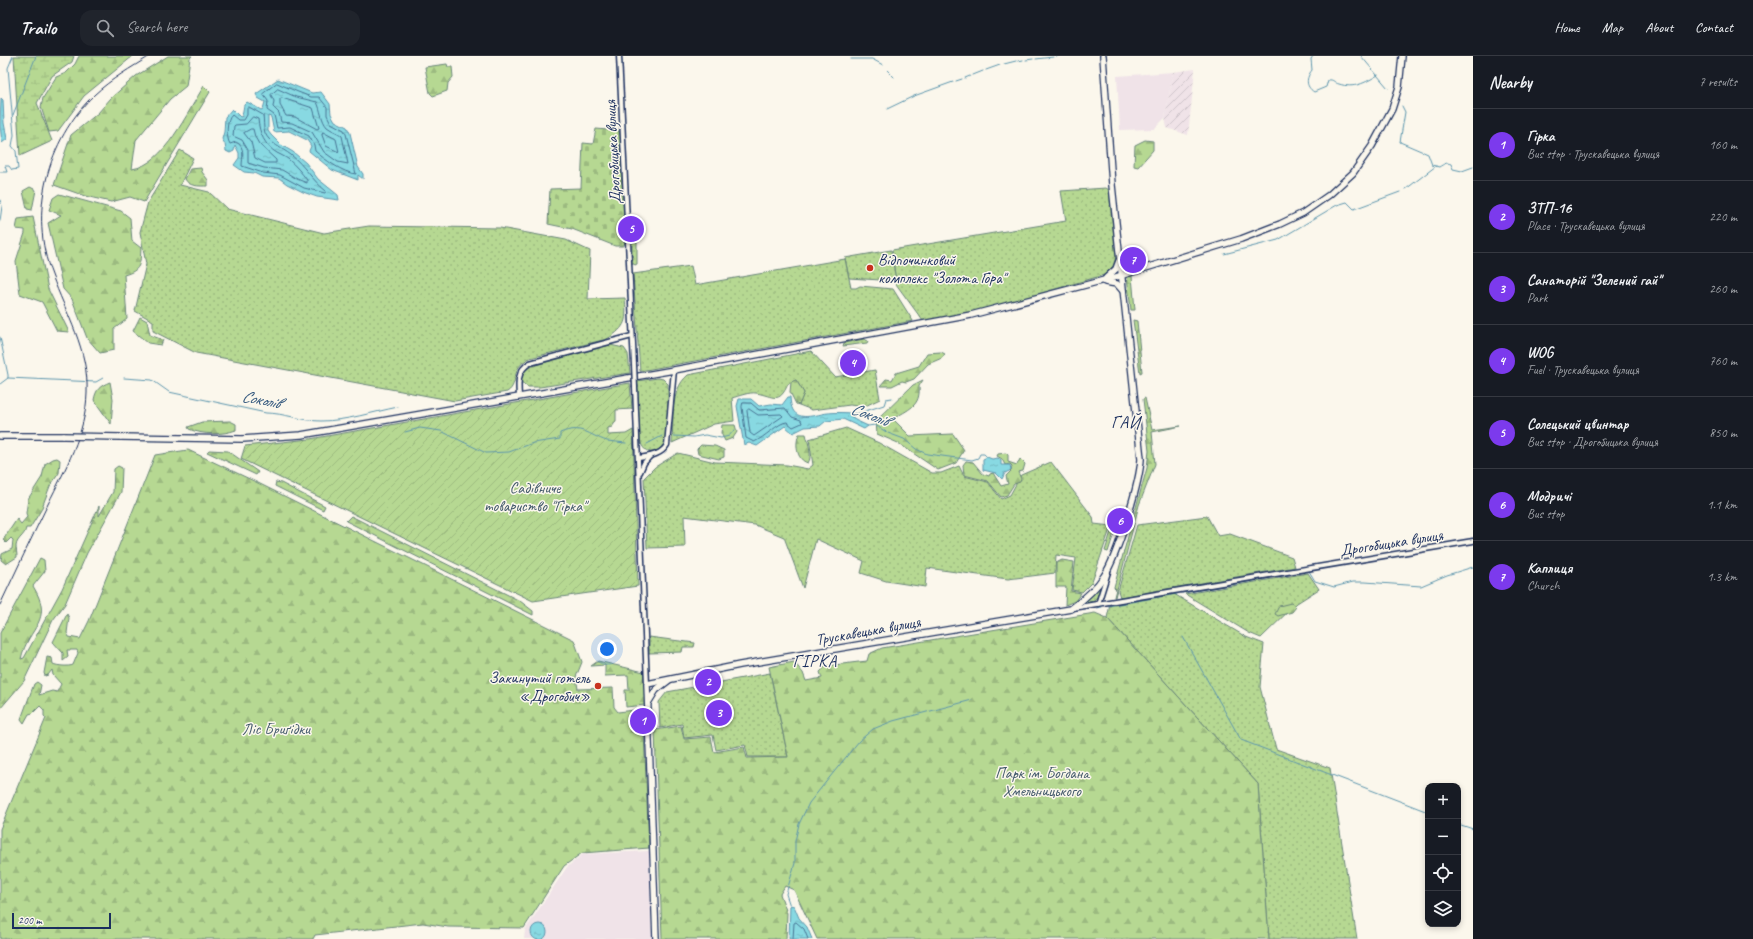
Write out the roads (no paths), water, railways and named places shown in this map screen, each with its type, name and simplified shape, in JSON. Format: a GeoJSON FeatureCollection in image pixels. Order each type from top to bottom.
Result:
{"type":"FeatureCollection","features":[{"type":"Feature","properties":{"kind":"main road"},"geometry":{"type":"LineString","coordinates":[[1080,605],[1099,583],[1110,566],[1132,500],[1140,469],[1141,450],[1112,185],[1103,56]]}},
{"type":"Feature","properties":{"kind":"main road"},"geometry":{"type":"LineString","coordinates":[[0,436],[242,439],[284,437],[674,370],[919,324],[996,309],[1099,282],[1260,232],[1303,212],[1329,195],[1353,173],[1379,135],[1395,100],[1402,70],[1402,56]]}},
{"type":"Feature","properties":{"kind":"main road"},"geometry":{"type":"LineString","coordinates":[[1099,282],[1114,272],[1120,260]]}},
{"type":"Feature","properties":{"kind":"main road"},"geometry":{"type":"LineString","coordinates":[[1099,282],[1114,283],[1119,286],[1123,293]]}},
{"type":"Feature","properties":{"kind":"main road","name":"Трускавецька вулиця"},"geometry":{"type":"LineString","coordinates":[[647,684],[674,677],[1071,609],[1080,605]]}},
{"type":"Feature","properties":{"kind":"main road"},"geometry":{"type":"LineString","coordinates":[[647,706],[656,690],[674,677]]}},
{"type":"Feature","properties":{"kind":"main road"},"geometry":{"type":"LineString","coordinates":[[647,684],[656,939]]}},
{"type":"Feature","properties":{"kind":"street","name":"Дрогобицька вулиця"},"geometry":{"type":"LineString","coordinates":[[619,56],[639,476],[647,684]]}},
{"type":"Feature","properties":{"kind":"street"},"geometry":{"type":"LineString","coordinates":[[519,396],[520,373],[524,366],[530,363],[632,336]]}},
{"type":"Feature","properties":{"kind":"street"},"geometry":{"type":"LineString","coordinates":[[638,458],[651,456],[662,451],[667,445],[674,370]]}},
{"type":"Feature","properties":{"kind":"street"},"geometry":{"type":"LineString","coordinates":[[639,476],[643,466],[651,456]]}},
{"type":"Feature","properties":{"kind":"street","name":"Дрогобицька вулиця"},"geometry":{"type":"LineString","coordinates":[[1080,605],[1098,604],[1473,541]]}},
{"type":"Feature","properties":{"kind":"street"},"geometry":{"type":"LineString","coordinates":[[1098,604],[1110,566]]}},
{"type":"Feature","properties":{"kind":"water"},"geometry":{"type":"Polygon","coordinates":[[[278,79],[312,93],[321,92],[330,104],[331,114],[335,121],[347,127],[350,133],[358,167],[363,174],[363,179],[358,175],[358,180],[332,170],[309,151],[311,146],[307,140],[289,131],[274,132],[271,117],[268,116],[268,131],[271,135],[281,145],[293,152],[306,163],[318,179],[338,195],[339,200],[317,197],[303,192],[279,178],[262,177],[254,173],[244,172],[234,165],[239,158],[239,153],[235,145],[234,151],[230,153],[226,151],[225,144],[222,139],[225,117],[232,109],[240,117],[242,116],[244,105],[247,102],[261,110],[263,109],[265,102],[258,98],[256,94],[278,79]]]}},
{"type":"Feature","properties":{"kind":"water"},"geometry":{"type":"Polygon","coordinates":[[[1,98],[3,100],[4,123],[7,139],[2,143],[0,125],[1,98]]]}},
{"type":"Feature","properties":{"kind":"water"},"geometry":{"type":"Polygon","coordinates":[[[788,397],[790,397],[793,410],[800,416],[825,413],[853,413],[856,414],[852,416],[855,420],[868,426],[864,429],[843,419],[826,421],[820,426],[805,427],[793,433],[785,426],[757,446],[749,443],[744,445],[737,406],[739,399],[751,399],[759,406],[771,404],[782,405],[788,397]]]}},
{"type":"Feature","properties":{"kind":"water"},"geometry":{"type":"Polygon","coordinates":[[[987,457],[992,459],[998,458],[1001,460],[1001,465],[1010,465],[1011,470],[1005,473],[1002,479],[996,473],[983,470],[983,459],[987,457]]]}},
{"type":"Feature","properties":{"kind":"water"},"geometry":{"type":"Polygon","coordinates":[[[790,905],[794,906],[799,918],[807,927],[812,939],[789,939],[790,905]]]}},
{"type":"Feature","properties":{"kind":"water"},"geometry":{"type":"Polygon","coordinates":[[[539,924],[546,929],[547,932],[542,939],[539,940],[532,935],[531,932],[536,925],[539,924]]]}},
{"type":"Feature","properties":{"kind":"waterway"},"geometry":{"type":"LineString","coordinates":[[0,172],[7,172],[5,166],[9,166],[12,170],[18,169],[16,151],[12,146],[14,135],[8,68],[13,56]]}},
{"type":"Feature","properties":{"kind":"waterway"},"geometry":{"type":"LineString","coordinates":[[13,115],[36,56]]}},
{"type":"Feature","properties":{"kind":"waterway"},"geometry":{"type":"LineString","coordinates":[[1313,56],[1311,59],[1312,70],[1307,82],[1311,90],[1314,92],[1326,87],[1328,80],[1332,80],[1337,84],[1350,86],[1364,83],[1378,75]]}},
{"type":"Feature","properties":{"kind":"waterway"},"geometry":{"type":"LineString","coordinates":[[1361,56],[1388,88]]}},
{"type":"Feature","properties":{"kind":"waterway"},"geometry":{"type":"LineString","coordinates":[[1036,59],[1053,57]]}},
{"type":"Feature","properties":{"kind":"waterway"},"geometry":{"type":"LineString","coordinates":[[851,59],[872,59],[883,65]]}},
{"type":"Feature","properties":{"kind":"waterway"},"geometry":{"type":"LineString","coordinates":[[1026,60],[1033,59]]}},
{"type":"Feature","properties":{"kind":"waterway"},"geometry":{"type":"LineString","coordinates":[[1018,61],[1023,60]]}},
{"type":"Feature","properties":{"kind":"waterway"},"geometry":{"type":"LineString","coordinates":[[1004,64],[1016,61]]}},
{"type":"Feature","properties":{"kind":"waterway"},"geometry":{"type":"LineString","coordinates":[[986,70],[1000,65]]}},
{"type":"Feature","properties":{"kind":"waterway"},"geometry":{"type":"LineString","coordinates":[[887,70],[894,77]]}},
{"type":"Feature","properties":{"kind":"waterway"},"geometry":{"type":"LineString","coordinates":[[973,75],[983,71]]}},
{"type":"Feature","properties":{"kind":"waterway"},"geometry":{"type":"LineString","coordinates":[[965,78],[970,76]]}},
{"type":"Feature","properties":{"kind":"waterway"},"geometry":{"type":"LineString","coordinates":[[956,81],[962,79]]}},
{"type":"Feature","properties":{"kind":"waterway"},"geometry":{"type":"LineString","coordinates":[[887,109],[914,96],[953,82]]}},
{"type":"Feature","properties":{"kind":"waterway"},"geometry":{"type":"LineString","coordinates":[[1402,106],[1405,112],[1400,142],[1428,154],[1432,165],[1439,167],[1449,163],[1453,169],[1462,171],[1473,167]]}},
{"type":"Feature","properties":{"kind":"waterway"},"geometry":{"type":"LineString","coordinates":[[1406,189],[1436,166]]}},
{"type":"Feature","properties":{"kind":"waterway"},"geometry":{"type":"LineString","coordinates":[[1224,254],[1278,240],[1337,205],[1347,202],[1354,209],[1400,192]]}},
{"type":"Feature","properties":{"kind":"waterway"},"geometry":{"type":"LineString","coordinates":[[0,200],[2,206],[0,221]]}},
{"type":"Feature","properties":{"kind":"waterway"},"geometry":{"type":"LineString","coordinates":[[0,337],[8,375],[8,378],[0,384]]}},
{"type":"Feature","properties":{"kind":"waterway","name":"Соколів"},"geometry":{"type":"LineString","coordinates":[[8,378],[96,382],[103,378]]}},
{"type":"Feature","properties":{"kind":"waterway","name":"Соколів"},"geometry":{"type":"LineString","coordinates":[[124,378],[152,380],[169,392],[266,413],[280,414],[314,421],[340,420],[398,407]]}},
{"type":"Feature","properties":{"kind":"waterway"},"geometry":{"type":"LineString","coordinates":[[856,414],[884,405],[886,399],[892,398]]}},
{"type":"Feature","properties":{"kind":"waterway","name":"Соколів"},"geometry":{"type":"LineString","coordinates":[[868,426],[875,425],[888,433],[904,439],[916,449],[927,454],[972,460],[978,458],[980,454],[984,454],[987,457]]}},
{"type":"Feature","properties":{"kind":"waterway","name":"Соколів"},"geometry":{"type":"LineString","coordinates":[[405,432],[420,428],[441,431],[486,453],[509,452],[533,443],[560,439],[560,433],[574,430],[585,431],[607,441],[626,443]]}},
{"type":"Feature","properties":{"kind":"waterway","name":"Соколів"},"geometry":{"type":"LineString","coordinates":[[674,436],[694,437],[705,435],[721,438],[729,436],[734,430]]}},
{"type":"Feature","properties":{"kind":"waterway","name":"Соколів"},"geometry":{"type":"LineString","coordinates":[[647,444],[662,436]]}},
{"type":"Feature","properties":{"kind":"waterway"},"geometry":{"type":"LineString","coordinates":[[1276,577],[1309,571],[1315,581],[1334,587],[1353,582],[1421,586],[1447,575],[1473,567]]}},
{"type":"Feature","properties":{"kind":"waterway"},"geometry":{"type":"LineString","coordinates":[[1182,593],[1271,578]]}},
{"type":"Feature","properties":{"kind":"waterway"},"geometry":{"type":"LineString","coordinates":[[1108,606],[1177,594]]}},
{"type":"Feature","properties":{"kind":"waterway"},"geometry":{"type":"LineString","coordinates":[[1097,608],[1102,607]]}},
{"type":"Feature","properties":{"kind":"waterway"},"geometry":{"type":"LineString","coordinates":[[1183,637],[1241,740],[1425,811]]}},
{"type":"Feature","properties":{"kind":"waterway"},"geometry":{"type":"LineString","coordinates":[[790,906],[786,894],[795,863],[795,841],[799,824],[809,803],[859,741],[873,729],[893,721],[972,700]]}},
{"type":"Feature","properties":{"kind":"waterway"},"geometry":{"type":"LineString","coordinates":[[1461,825],[1473,829]]}},
{"type":"Feature","properties":{"kind":"railway"},"geometry":{"type":"LineString","coordinates":[[0,605],[68,464],[79,436],[86,408],[87,377],[84,362],[76,332],[52,275],[45,252],[42,227],[42,203],[46,179],[64,134],[78,113],[94,95],[107,84],[150,56]]}},
{"type":"Feature","properties":{"kind":"place","name":"Солецький цвинтар"},"geometry":{"type":"Point","coordinates":[631,229]}},
{"type":"Feature","properties":{"kind":"place","name":"Каплиця"},"geometry":{"type":"Point","coordinates":[1133,260]}},
{"type":"Feature","properties":{"kind":"place","name":"Відпочинковий комплекс \"Золота Гора\""},"geometry":{"type":"Point","coordinates":[870,268]}},
{"type":"Feature","properties":{"kind":"place","name":"WOG"},"geometry":{"type":"Point","coordinates":[853,363]}},
{"type":"Feature","properties":{"kind":"place","name":"Модричі"},"geometry":{"type":"Point","coordinates":[1120,521]}},
{"type":"Feature","properties":{"kind":"place","name":"ЗТП-16"},"geometry":{"type":"Point","coordinates":[708,682]}},
{"type":"Feature","properties":{"kind":"place","name":"Закинутий готель «Дрогобич»"},"geometry":{"type":"Point","coordinates":[598,686]}},
{"type":"Feature","properties":{"kind":"place","name":"Санаторій \"Зелений гай\""},"geometry":{"type":"Point","coordinates":[719,713]}},
{"type":"Feature","properties":{"kind":"place","name":"Гірка"},"geometry":{"type":"Point","coordinates":[643,721]}},
{"type":"Feature","properties":{"kind":"district","name":"ГАЙ"},"geometry":{"type":"Point","coordinates":[1126,422]}},
{"type":"Feature","properties":{"kind":"district","name":"ГІРКА"},"geometry":{"type":"Point","coordinates":[815,661]}},
{"type":"Feature","properties":{"kind":"park label","name":"Садівниче товариство \"Гірка\""},"geometry":{"type":"Point","coordinates":[535,496]}},
{"type":"Feature","properties":{"kind":"park label","name":"Ліс Бриґідки"},"geometry":{"type":"Point","coordinates":[276,728]}},
{"type":"Feature","properties":{"kind":"park label","name":"Парк ім. Богдана Хмельницького"},"geometry":{"type":"Point","coordinates":[1042,781]}}]}
